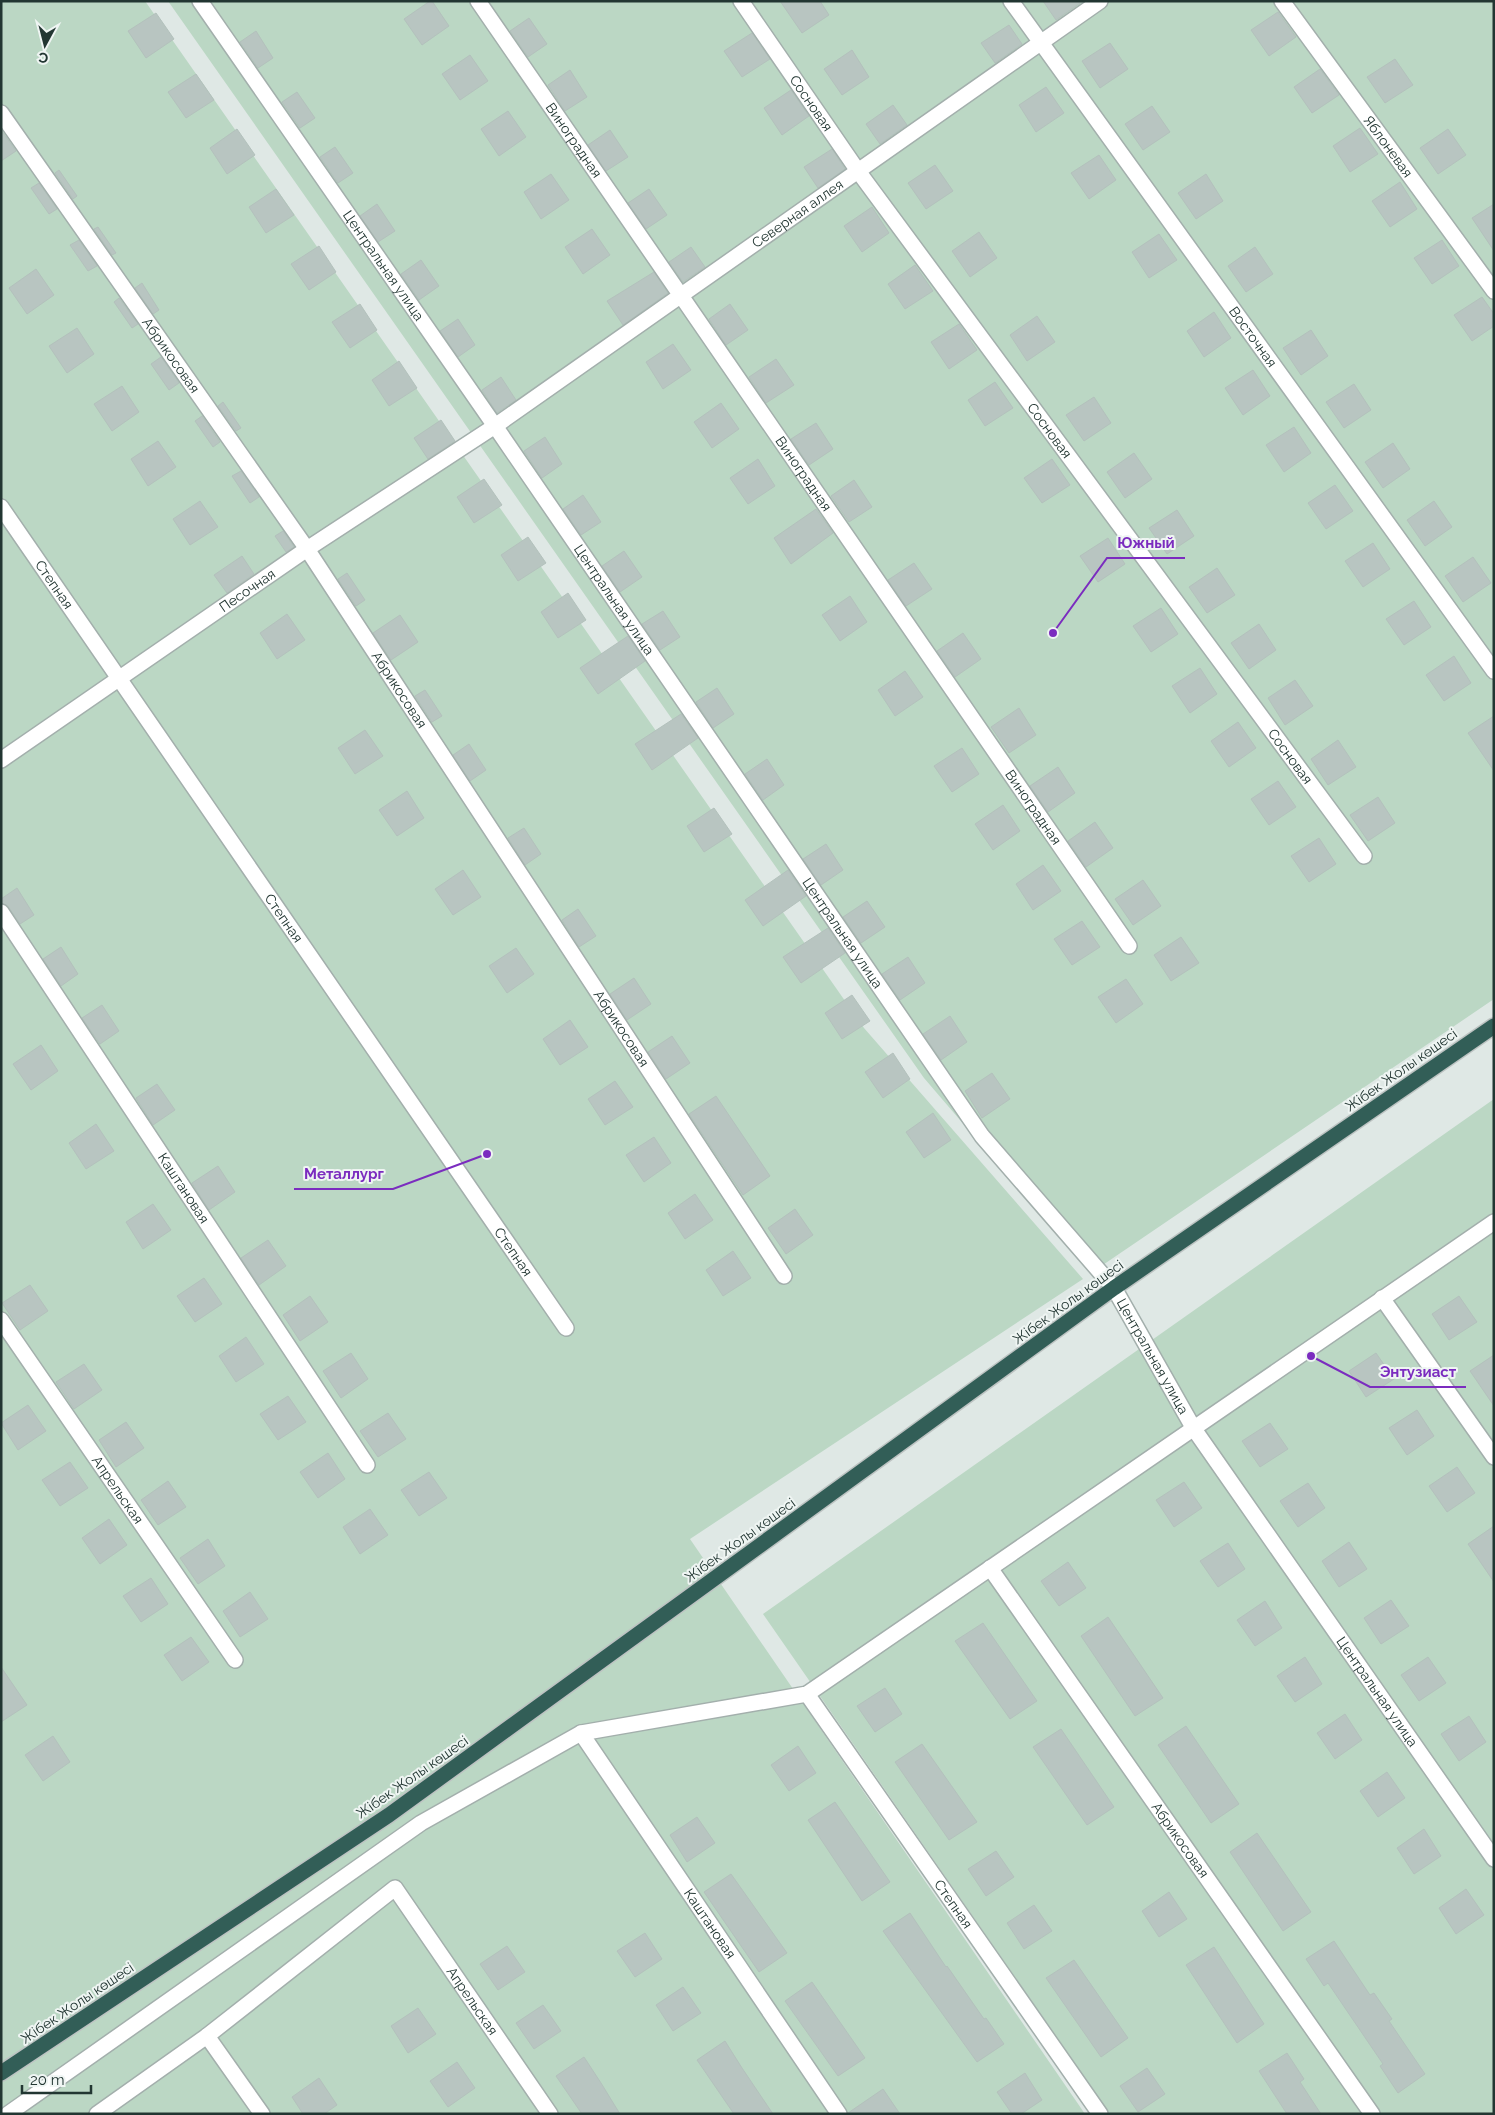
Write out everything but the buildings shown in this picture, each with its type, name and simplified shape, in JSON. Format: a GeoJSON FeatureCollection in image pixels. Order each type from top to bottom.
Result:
{"type":"FeatureCollection","features":[{"type":"Feature","properties":{"kind":"highway","name":"Жібек Жолы көшесі"},"geometry":{"type":"LineString","coordinates":[[1,2072],[390,1815],[1114,1288],[1494,1026]]}},
{"type":"Feature","properties":{"kind":"street","name":"Центральная улица"},"geometry":{"type":"LineString","coordinates":[[200,1],[495,426],[982,1136],[1114,1288],[1194,1429],[1494,1859]]}},
{"type":"Feature","properties":{"kind":"street","name":"Виноградная"},"geometry":{"type":"LineString","coordinates":[[478,1],[1129,946]]}},
{"type":"Feature","properties":{"kind":"street","name":"Сосновая"},"geometry":{"type":"LineString","coordinates":[[742,1],[858,171],[1364,856]]}},
{"type":"Feature","properties":{"kind":"street","name":"Восточная"},"geometry":{"type":"LineString","coordinates":[[1011,1],[1494,671]]}},
{"type":"Feature","properties":{"kind":"street","name":"Северная аллея"},"geometry":{"type":"LineString","coordinates":[[495,426],[1100,1]]}},
{"type":"Feature","properties":{"kind":"street","name":"Яблоневая"},"geometry":{"type":"LineString","coordinates":[[1282,1],[1494,291]]}},
{"type":"Feature","properties":{"kind":"street","name":"Абрикосовая"},"geometry":{"type":"LineString","coordinates":[[1,113],[307,549],[784,1276]]}},
{"type":"Feature","properties":{"kind":"street","name":"Песочная"},"geometry":{"type":"LineString","coordinates":[[1,760],[307,549],[495,426]]}},
{"type":"Feature","properties":{"kind":"street","name":"Степная"},"geometry":{"type":"LineString","coordinates":[[1,507],[566,1328]]}},
{"type":"Feature","properties":{"kind":"street","name":"Каштановая"},"geometry":{"type":"LineString","coordinates":[[1,912],[367,1465]]}},
{"type":"Feature","properties":{"kind":"street"},"geometry":{"type":"LineString","coordinates":[[8,2114],[421,1823],[581,1733],[807,1694],[1494,1222]]}},
{"type":"Feature","properties":{"kind":"street"},"geometry":{"type":"LineString","coordinates":[[1382,1298],[1494,1457]]}},
{"type":"Feature","properties":{"kind":"street","name":"Апрельская"},"geometry":{"type":"LineString","coordinates":[[1,1320],[235,1660]]}},
{"type":"Feature","properties":{"kind":"street","name":"Абрикосовая"},"geometry":{"type":"LineString","coordinates":[[990,1568],[1372,2114]]}},
{"type":"Feature","properties":{"kind":"street","name":"Степная"},"geometry":{"type":"LineString","coordinates":[[807,1694],[1100,2114]]}},
{"type":"Feature","properties":{"kind":"street","name":"Каштановая"},"geometry":{"type":"LineString","coordinates":[[581,1733],[838,2114]]}},
{"type":"Feature","properties":{"kind":"street","name":"Апрельская"},"geometry":{"type":"LineString","coordinates":[[207,2036],[395,1888],[550,2114]]}},
{"type":"Feature","properties":{"kind":"street"},"geometry":{"type":"LineString","coordinates":[[97,2114],[207,2036],[262,2114]]}},
{"type":"Feature","properties":{"kind":"green space"},"geometry":{"type":"Polygon","coordinates":[[[1,1],[145,1],[864,1028],[1083,1279],[690,1539],[1085,2114],[1,2114],[1,1]]]}},
{"type":"Feature","properties":{"kind":"green space"},"geometry":{"type":"Polygon","coordinates":[[[168,1],[1494,1],[1494,999],[1091,1273],[924,1078],[168,1]]]}},
{"type":"Feature","properties":{"kind":"green space"},"geometry":{"type":"Polygon","coordinates":[[[1494,1099],[1494,2114],[1110,2114],[763,1614],[1494,1099]]]}},
{"type":"Feature","properties":{"kind":"place","name":"Южный"},"geometry":{"type":"Point","coordinates":[1053,633]}},
{"type":"Feature","properties":{"kind":"place","name":"Металлург"},"geometry":{"type":"Point","coordinates":[487,1154]}},
{"type":"Feature","properties":{"kind":"place","name":"Энтузиаст"},"geometry":{"type":"Point","coordinates":[1311,1356]}}]}
